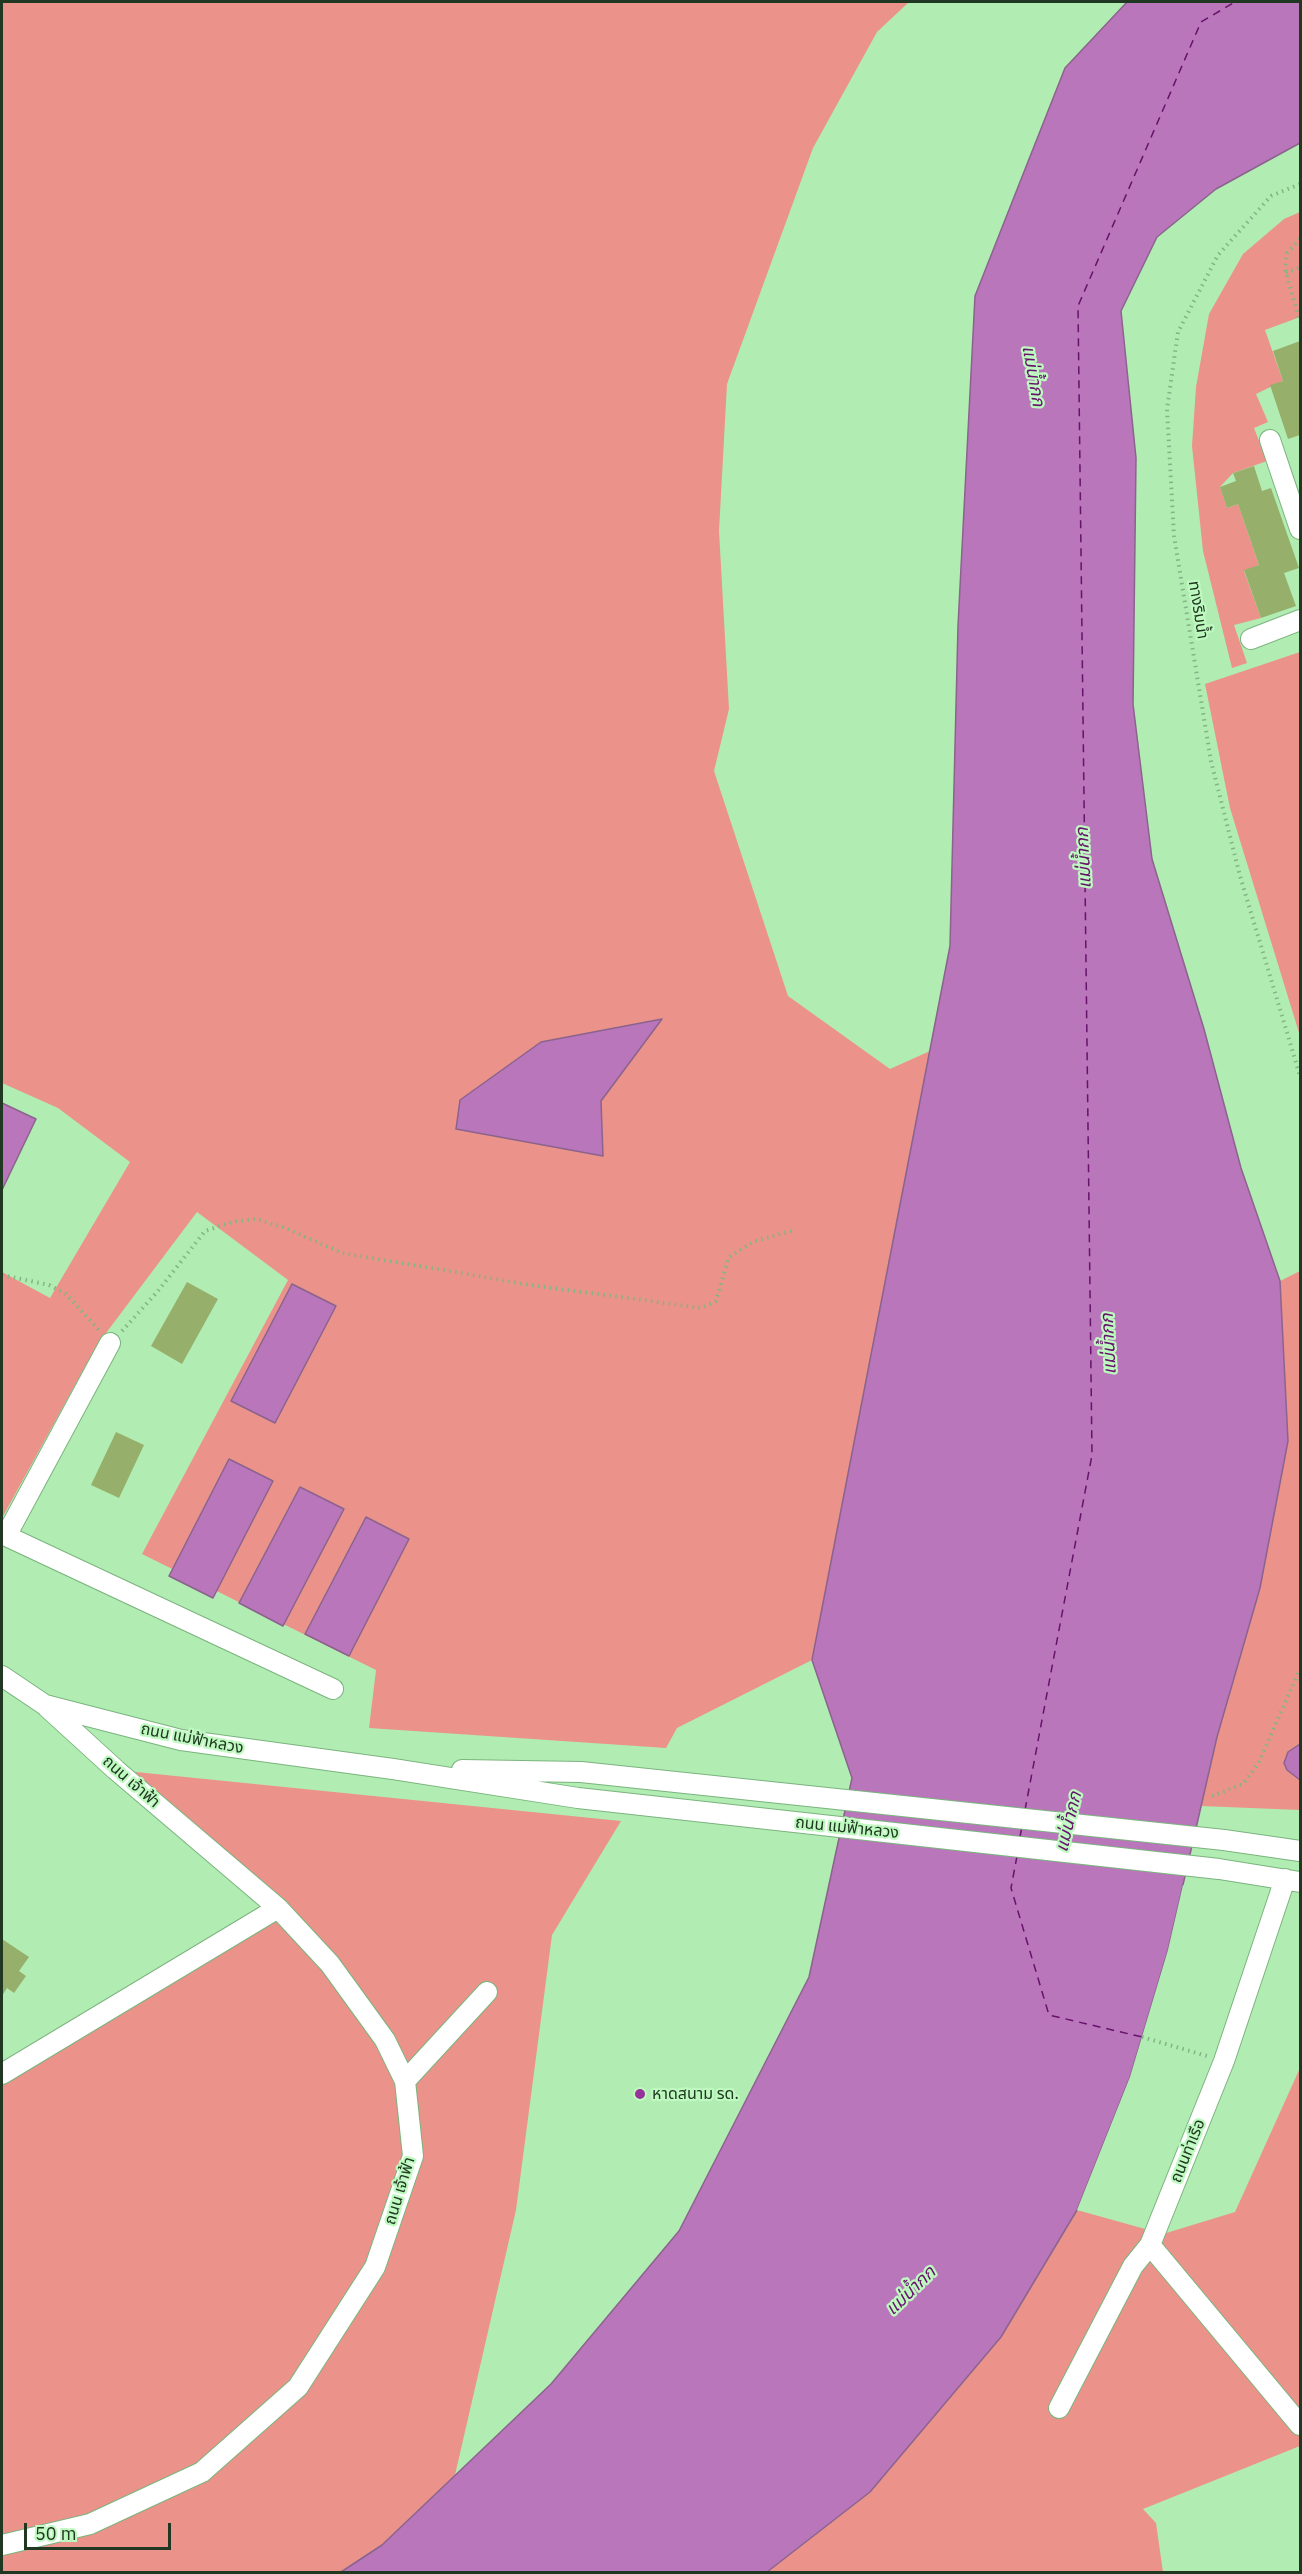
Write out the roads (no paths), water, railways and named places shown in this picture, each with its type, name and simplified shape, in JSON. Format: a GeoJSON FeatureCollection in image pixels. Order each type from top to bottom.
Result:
{"type":"FeatureCollection","features":[{"type":"Feature","properties":{"kind":"street"},"geometry":{"type":"LineString","coordinates":[[1270,440],[1300,529]]}},
{"type":"Feature","properties":{"kind":"street"},"geometry":{"type":"LineString","coordinates":[[1251,639],[1300,620]]}},
{"type":"Feature","properties":{"kind":"street"},"geometry":{"type":"LineString","coordinates":[[110,1343],[4,1535],[333,1689]]}},
{"type":"Feature","properties":{"kind":"street","name":"ถนน แม่ฟ้าหลวง"},"geometry":{"type":"LineString","coordinates":[[2,1676],[45,1705],[180,1740],[393,1769],[578,1798],[1219,1869],[1293,1880]]}},
{"type":"Feature","properties":{"kind":"street","name":"ถนน เจ้าฟ้า"},"geometry":{"type":"LineString","coordinates":[[2,2545],[90,2524],[202,2472],[298,2387],[375,2266],[413,2156],[405,2081],[385,2040],[330,1964],[279,1908],[116,1770],[45,1705]]}},
{"type":"Feature","properties":{"kind":"street","name":"ถนน แม่ฟ้าหลวง"},"geometry":{"type":"LineString","coordinates":[[393,1769],[581,1772],[1224,1840],[1300,1851]]}},
{"type":"Feature","properties":{"kind":"street","name":"ถนนท่าเรือ"},"geometry":{"type":"LineString","coordinates":[[1059,2408],[1130,2272],[1150,2245],[1293,1880]]}},
{"type":"Feature","properties":{"kind":"street"},"geometry":{"type":"LineString","coordinates":[[2,2074],[279,1908]]}},
{"type":"Feature","properties":{"kind":"street"},"geometry":{"type":"LineString","coordinates":[[405,2081],[487,1992]]}},
{"type":"Feature","properties":{"kind":"street"},"geometry":{"type":"LineString","coordinates":[[1150,2245],[1300,2425]]}},
{"type":"Feature","properties":{"kind":"water","name":"แม่น้ำกก"},"geometry":{"type":"Polygon","coordinates":[[[1127,2],[1300,2],[1300,143],[1216,189],[1157,237],[1121,311],[1136,458],[1133,704],[1152,859],[1204,1029],[1241,1168],[1280,1281],[1288,1441],[1260,1588],[1217,1737],[1168,1950],[1130,2077],[1077,2210],[1001,2337],[870,2492],[767,2572],[341,2572],[382,2545],[551,2384],[679,2231],[809,1977],[852,1778],[812,1660],[950,946],[958,626],[975,296],[1065,68],[1127,2]]]}},
{"type":"Feature","properties":{"kind":"water"},"geometry":{"type":"Polygon","coordinates":[[[662,1019],[601,1101],[603,1156],[456,1129],[460,1100],[541,1042],[662,1019]]]}},
{"type":"Feature","properties":{"kind":"water"},"geometry":{"type":"Polygon","coordinates":[[[2,1103],[36,1119],[2,1190],[2,1103]]]}},
{"type":"Feature","properties":{"kind":"water"},"geometry":{"type":"Polygon","coordinates":[[[292,1284],[336,1306],[275,1423],[231,1401],[292,1284]]]}},
{"type":"Feature","properties":{"kind":"water"},"geometry":{"type":"Polygon","coordinates":[[[229,1459],[273,1481],[213,1598],[169,1576],[229,1459]]]}},
{"type":"Feature","properties":{"kind":"water"},"geometry":{"type":"Polygon","coordinates":[[[300,1487],[344,1509],[283,1626],[239,1603],[300,1487]]]}},
{"type":"Feature","properties":{"kind":"water"},"geometry":{"type":"Polygon","coordinates":[[[366,1517],[409,1539],[349,1656],[305,1634],[366,1517]]]}},
{"type":"Feature","properties":{"kind":"water"},"geometry":{"type":"Polygon","coordinates":[[[1300,1744],[1300,1780],[1287,1770],[1284,1763],[1288,1752],[1300,1744]]]}},
{"type":"Feature","properties":{"kind":"place","name":"หาดสนาม รด."},"geometry":{"type":"Point","coordinates":[640,2094]}}]}
